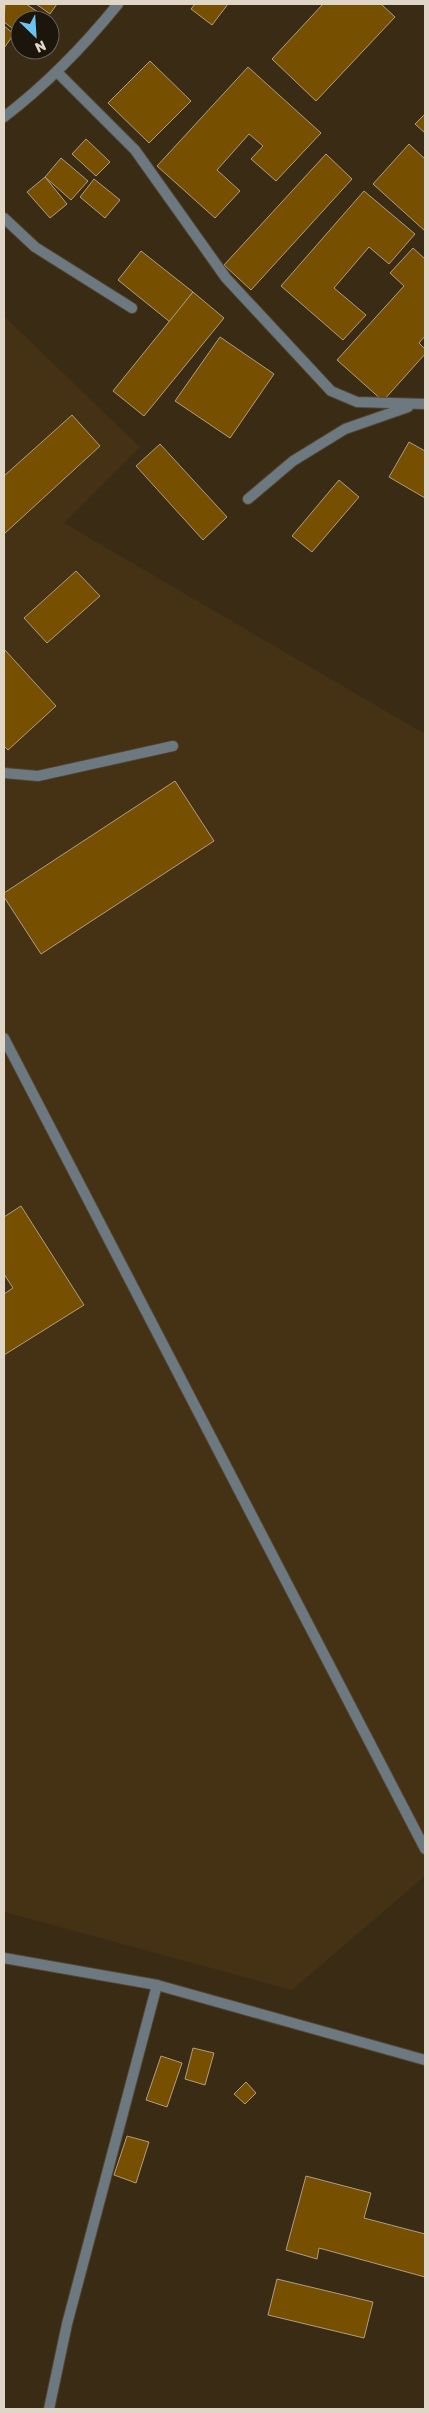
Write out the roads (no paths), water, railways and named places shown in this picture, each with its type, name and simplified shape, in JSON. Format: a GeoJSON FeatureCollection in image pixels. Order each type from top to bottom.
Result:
{"type":"FeatureCollection","features":[{"type":"Feature","properties":{"kind":"street"},"geometry":{"type":"LineString","coordinates":[[4,116],[37,92],[91,38],[118,4]]}},
{"type":"Feature","properties":{"kind":"street"},"geometry":{"type":"LineString","coordinates":[[56,72],[135,150],[226,278],[331,391],[357,402],[425,404]]}},
{"type":"Feature","properties":{"kind":"street"},"geometry":{"type":"LineString","coordinates":[[4,218],[35,247],[132,308]]}},
{"type":"Feature","properties":{"kind":"street"},"geometry":{"type":"LineString","coordinates":[[248,499],[293,461],[345,429],[413,405]]}},
{"type":"Feature","properties":{"kind":"street"},"geometry":{"type":"LineString","coordinates":[[4,773],[38,776],[173,746]]}},
{"type":"Feature","properties":{"kind":"street"},"geometry":{"type":"LineString","coordinates":[[4,1038],[425,1849]]}},
{"type":"Feature","properties":{"kind":"street"},"geometry":{"type":"LineString","coordinates":[[4,1958],[157,1986],[425,2060]]}},
{"type":"Feature","properties":{"kind":"street"},"geometry":{"type":"LineString","coordinates":[[49,2409],[67,2324],[157,1986]]}}]}
